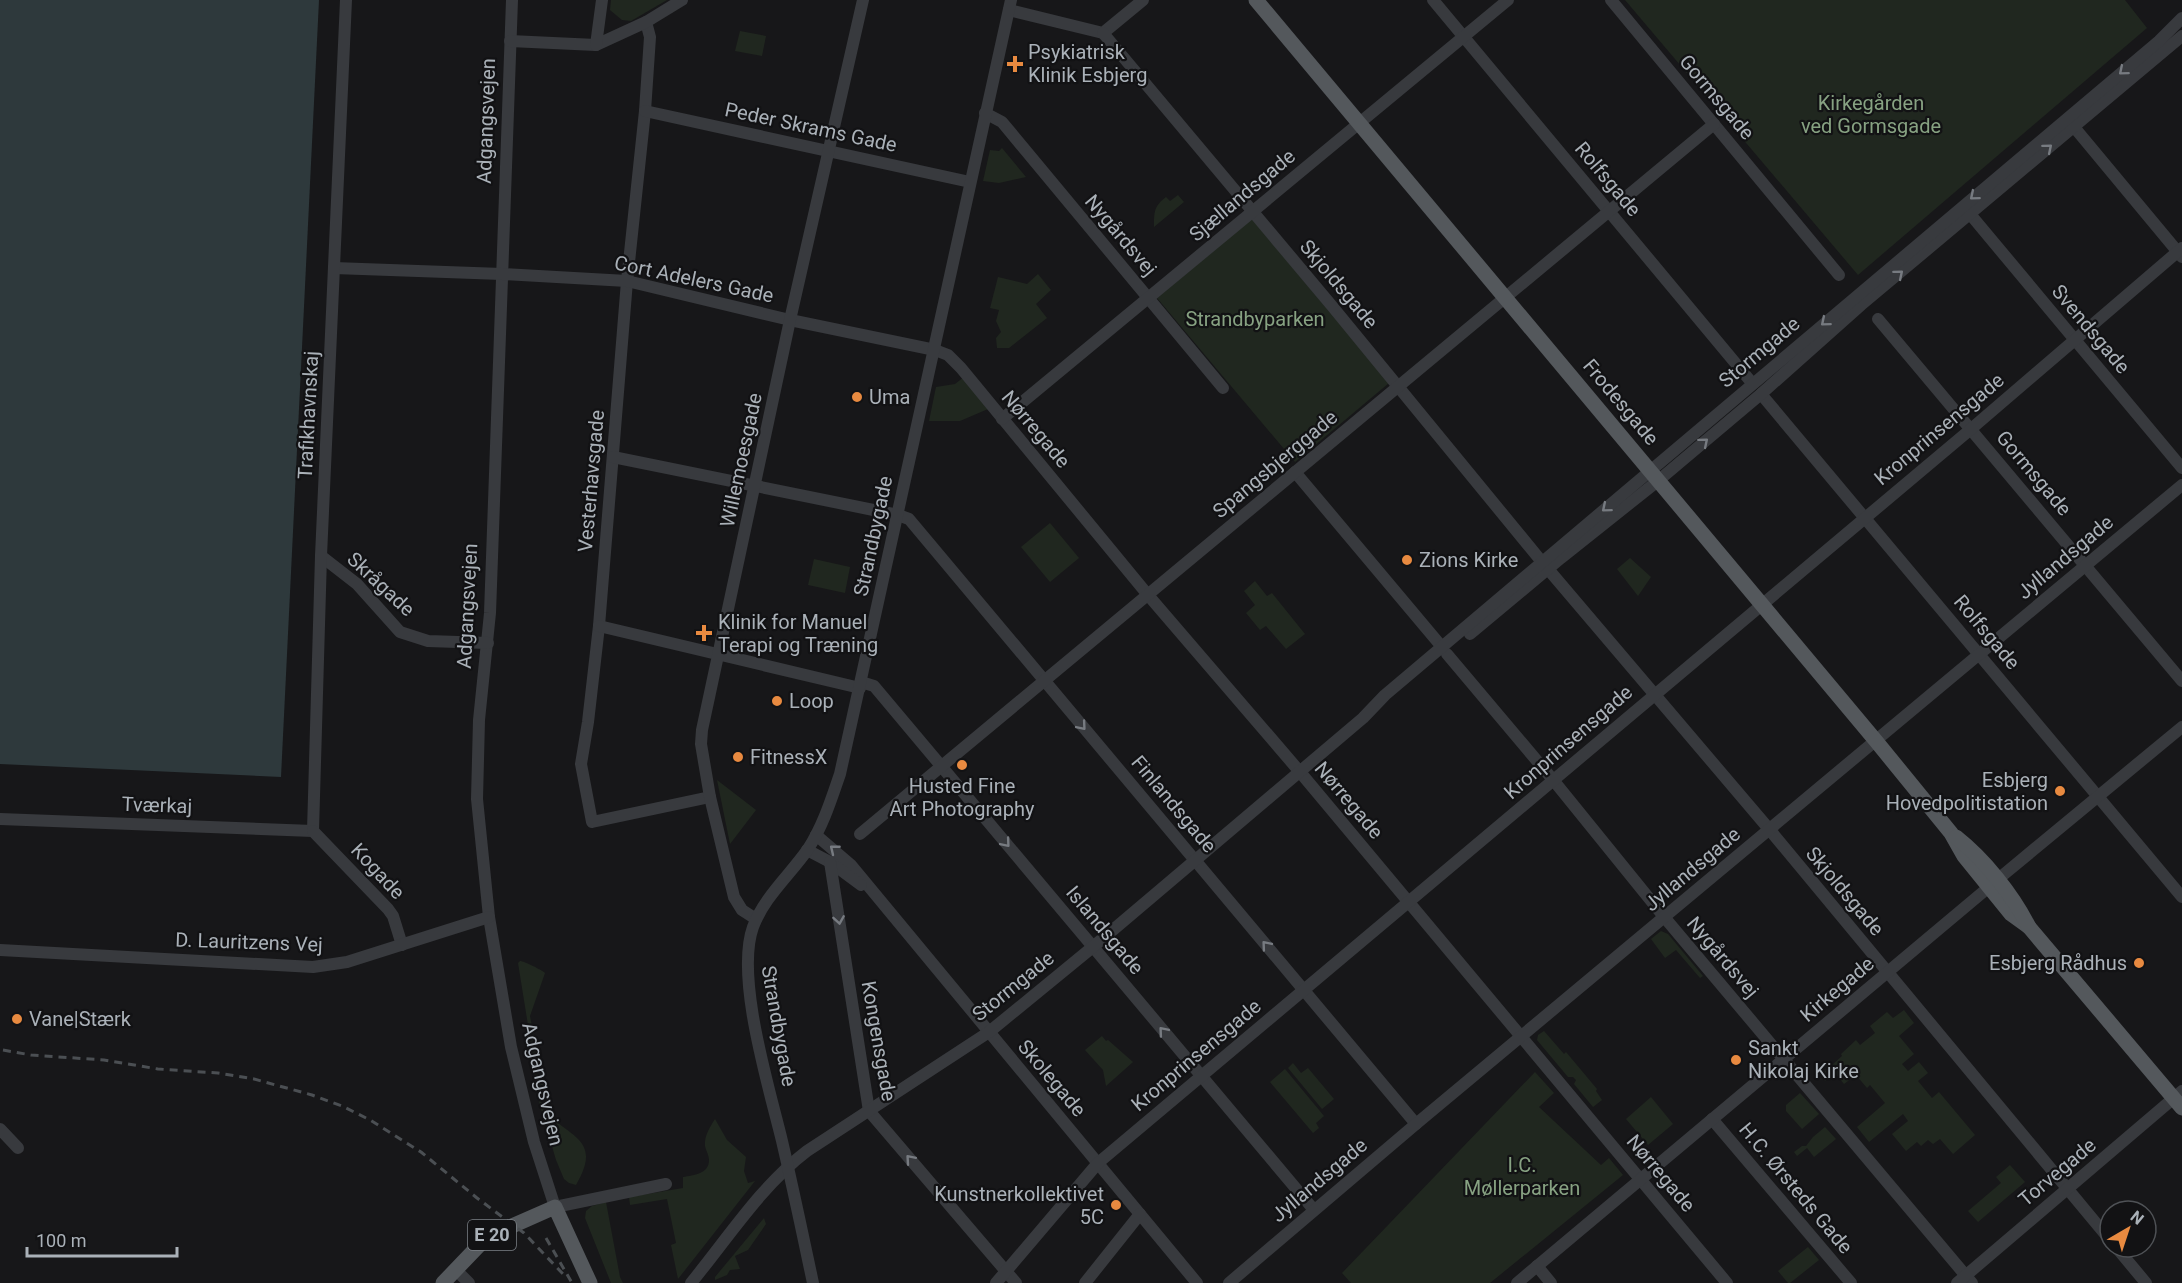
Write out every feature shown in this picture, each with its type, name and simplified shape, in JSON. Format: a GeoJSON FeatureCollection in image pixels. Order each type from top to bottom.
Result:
{"type":"FeatureCollection","features":[{"type":"Feature","properties":{"kind":"main road","name":"Frodesgade"},"geometry":{"type":"LineString","coordinates":[[1257,0],[1876,741],[1951,833],[1964,856],[1993,884],[2011,914],[2029,927],[2179,1099]]}},
{"type":"Feature","properties":{"kind":"main road","name":"E 20"},"geometry":{"type":"LineString","coordinates":[[444,1283],[487,1237],[555,1207]]}},
{"type":"Feature","properties":{"kind":"main road","name":"Adgangsvejen"},"geometry":{"type":"LineString","coordinates":[[555,1207],[590,1283]]}},
{"type":"Feature","properties":{"kind":"street","name":"Trafikhavnskaj"},"geometry":{"type":"LineString","coordinates":[[313,831],[321,556],[346,0]]}},
{"type":"Feature","properties":{"kind":"street","name":"Adgangsvejen"},"geometry":{"type":"LineString","coordinates":[[512,0],[489,643],[479,720],[477,799],[489,917],[520,1092],[555,1207]]}},
{"type":"Feature","properties":{"kind":"street"},"geometry":{"type":"LineString","coordinates":[[596,45],[602,0]]}},
{"type":"Feature","properties":{"kind":"street"},"geometry":{"type":"LineString","coordinates":[[510,42],[596,45],[646,22],[682,0]]}},
{"type":"Feature","properties":{"kind":"street","name":"Willemoesgade"},"geometry":{"type":"LineString","coordinates":[[756,919],[742,910],[734,897],[710,796],[701,744],[790,320],[863,0]]}},
{"type":"Feature","properties":{"kind":"street"},"geometry":{"type":"LineString","coordinates":[[1010,5],[1103,33],[1143,0]]}},
{"type":"Feature","properties":{"kind":"street","name":"Rolfsgade"},"geometry":{"type":"LineString","coordinates":[[1433,0],[1752,383]]}},
{"type":"Feature","properties":{"kind":"street","name":"Sjællandsgade"},"geometry":{"type":"LineString","coordinates":[[1002,419],[1508,0]]}},
{"type":"Feature","properties":{"kind":"street","name":"Gormsgade"},"geometry":{"type":"LineString","coordinates":[[1611,0],[1839,274]]}},
{"type":"Feature","properties":{"kind":"street","name":"Strandbygade"},"geometry":{"type":"LineString","coordinates":[[813,1283],[762,1057],[749,981],[748,948],[756,919],[765,904],[807,850],[823,823],[840,774],[1010,5]]}},
{"type":"Feature","properties":{"kind":"street","name":"Stormgade"},"geometry":{"type":"LineString","coordinates":[[1655,476],[1752,383],[2159,41],[2182,18]]}},
{"type":"Feature","properties":{"kind":"street","name":"Vesterhavsgade"},"geometry":{"type":"LineString","coordinates":[[646,22],[650,37],[645,111],[627,281],[599,626],[581,764],[592,822],[710,796]]}},
{"type":"Feature","properties":{"kind":"street"},"geometry":{"type":"LineString","coordinates":[[2142,69],[2160,48],[2182,29]]}},
{"type":"Feature","properties":{"kind":"street","name":"Skjoldsgade"},"geometry":{"type":"LineString","coordinates":[[1103,33],[1545,566],[1769,829],[2098,1226]]}},
{"type":"Feature","properties":{"kind":"street","name":"Stormgade"},"geometry":{"type":"LineString","coordinates":[[691,1283],[788,1166],[807,1151],[989,1032],[1363,718],[1380,708],[1444,650],[1545,566],[1655,476],[1761,394],[1861,305],[2182,36]]}},
{"type":"Feature","properties":{"kind":"street","name":"Peder Skrams Gade"},"geometry":{"type":"LineString","coordinates":[[645,111],[970,182]]}},
{"type":"Feature","properties":{"kind":"street","name":"Nygårdsvej"},"geometry":{"type":"LineString","coordinates":[[985,114],[1002,122],[1224,388]]}},
{"type":"Feature","properties":{"kind":"street","name":"Spangsbjerggade"},"geometry":{"type":"LineString","coordinates":[[861,834],[1714,124]]}},
{"type":"Feature","properties":{"kind":"street"},"geometry":{"type":"LineString","coordinates":[[2074,127],[2181,252]]}},
{"type":"Feature","properties":{"kind":"street","name":"Svendsgade"},"geometry":{"type":"LineString","coordinates":[[1970,214],[2182,468]]}},
{"type":"Feature","properties":{"kind":"street","name":"Kronprinsensgade"},"geometry":{"type":"LineString","coordinates":[[997,1282],[1098,1163],[2181,252]]}},
{"type":"Feature","properties":{"kind":"street","name":"Cort Adelers Gade"},"geometry":{"type":"LineString","coordinates":[[334,268],[627,281],[790,320],[935,350]]}},
{"type":"Feature","properties":{"kind":"street","name":"Gormsgade"},"geometry":{"type":"LineString","coordinates":[[1878,319],[2182,681]]}},
{"type":"Feature","properties":{"kind":"street","name":"Nørregade"},"geometry":{"type":"LineString","coordinates":[[935,350],[948,355],[961,368],[1148,595],[1300,772],[1727,1283]]}},
{"type":"Feature","properties":{"kind":"street","name":"Rolfsgade"},"geometry":{"type":"LineString","coordinates":[[1761,394],[2182,897]]}},
{"type":"Feature","properties":{"kind":"street"},"geometry":{"type":"LineString","coordinates":[[613,457],[898,515]]}},
{"type":"Feature","properties":{"kind":"street","name":"Nygårdsvej"},"geometry":{"type":"LineString","coordinates":[[1295,472],[1554,781],[1965,1281]]}},
{"type":"Feature","properties":{"kind":"street","name":"Jyllandsgade"},"geometry":{"type":"LineString","coordinates":[[1229,1283],[1521,1036],[2182,485]]}},
{"type":"Feature","properties":{"kind":"street","name":"Finlandsgade"},"geometry":{"type":"LineString","coordinates":[[898,515],[909,519],[915,525],[1416,1124]]}},
{"type":"Feature","properties":{"kind":"street","name":"Skrågade"},"geometry":{"type":"LineString","coordinates":[[321,556],[357,584],[400,632],[428,641],[489,643]]}},
{"type":"Feature","properties":{"kind":"street"},"geometry":{"type":"LineString","coordinates":[[599,626],[719,653],[738,660],[860,685]]}},
{"type":"Feature","properties":{"kind":"street","name":"Islandsgade"},"geometry":{"type":"LineString","coordinates":[[860,685],[874,686],[1314,1210]]}},
{"type":"Feature","properties":{"kind":"street","name":"Kirkegade"},"geometry":{"type":"LineString","coordinates":[[1517,1283],[2182,727]]}},
{"type":"Feature","properties":{"kind":"street","name":"Tværkaj"},"geometry":{"type":"LineString","coordinates":[[0,819],[313,831]]}},
{"type":"Feature","properties":{"kind":"street","name":"Kogade"},"geometry":{"type":"LineString","coordinates":[[313,831],[388,909],[393,916],[402,945]]}},
{"type":"Feature","properties":{"kind":"street","name":"Skolegade"},"geometry":{"type":"LineString","coordinates":[[816,835],[851,865],[1197,1283]]}},
{"type":"Feature","properties":{"kind":"street","name":"Skolegade"},"geometry":{"type":"LineString","coordinates":[[807,850],[830,862],[876,897]]}},
{"type":"Feature","properties":{"kind":"street","name":"Kongensgade"},"geometry":{"type":"LineString","coordinates":[[830,862],[869,1111],[1010,1267],[1016,1283]]}},
{"type":"Feature","properties":{"kind":"street","name":"D. Lauritzens Vej"},"geometry":{"type":"LineString","coordinates":[[0,950],[313,967],[346,962],[489,917]]}},
{"type":"Feature","properties":{"kind":"street","name":"Torvegade"},"geometry":{"type":"LineString","coordinates":[[1965,1281],[2067,1189],[2179,1099]]}},
{"type":"Feature","properties":{"kind":"street","name":"H.C. Ørsteds Gade"},"geometry":{"type":"LineString","coordinates":[[1712,1119],[1851,1283]]}},
{"type":"Feature","properties":{"kind":"street"},"geometry":{"type":"LineString","coordinates":[[0,1130],[18,1148]]}},
{"type":"Feature","properties":{"kind":"street"},"geometry":{"type":"LineString","coordinates":[[555,1207],[666,1184]]}},
{"type":"Feature","properties":{"kind":"street"},"geometry":{"type":"LineString","coordinates":[[1086,1281],[1140,1214]]}},
{"type":"Feature","properties":{"kind":"street"},"geometry":{"type":"LineString","coordinates":[[2126,1259],[2146,1283]]}},
{"type":"Feature","properties":{"kind":"street"},"geometry":{"type":"LineString","coordinates":[[1537,1266],[1551,1283]]}},
{"type":"Feature","properties":{"kind":"street"},"geometry":{"type":"LineString","coordinates":[[456,1270],[469,1283]]}},
{"type":"Feature","properties":{"kind":"green space"},"geometry":{"type":"Polygon","coordinates":[[[611,0],[667,0],[631,21],[622,20],[610,10],[611,0]]]}},
{"type":"Feature","properties":{"kind":"green space","name":"Kirkegården ved Gormsgade"},"geometry":{"type":"Polygon","coordinates":[[[1625,0],[2125,0],[2147,28],[1858,275],[1625,0]]]}},
{"type":"Feature","properties":{"kind":"green space"},"geometry":{"type":"Polygon","coordinates":[[[740,31],[766,36],[762,56],[735,51],[740,31]]]}},
{"type":"Feature","properties":{"kind":"green space"},"geometry":{"type":"Polygon","coordinates":[[[1002,148],[1026,177],[999,183],[983,181],[990,150],[999,151],[1002,148]]]}},
{"type":"Feature","properties":{"kind":"green space"},"geometry":{"type":"Polygon","coordinates":[[[1178,195],[1184,202],[1154,227],[1155,213],[1159,203],[1166,197],[1170,201],[1178,195]]]}},
{"type":"Feature","properties":{"kind":"green space","name":"Strandbyparken"},"geometry":{"type":"Polygon","coordinates":[[[1252,219],[1389,383],[1295,462],[1157,298],[1252,219]]]}},
{"type":"Feature","properties":{"kind":"green space"},"geometry":{"type":"Polygon","coordinates":[[[1038,274],[1051,290],[1036,304],[1047,318],[1009,348],[997,348],[996,338],[1001,332],[996,321],[999,310],[990,308],[998,277],[1027,284],[1038,274]]]}},
{"type":"Feature","properties":{"kind":"green space"},"geometry":{"type":"Polygon","coordinates":[[[964,377],[988,409],[960,421],[929,421],[936,387],[955,384],[964,377]]]}},
{"type":"Feature","properties":{"kind":"green space"},"geometry":{"type":"Polygon","coordinates":[[[1050,523],[1079,558],[1050,582],[1021,547],[1050,523]]]}},
{"type":"Feature","properties":{"kind":"green space"},"geometry":{"type":"Polygon","coordinates":[[[1630,558],[1651,577],[1638,596],[1617,569],[1630,558]]]}},
{"type":"Feature","properties":{"kind":"green space"},"geometry":{"type":"Polygon","coordinates":[[[814,559],[850,567],[845,593],[808,585],[814,559]]]}},
{"type":"Feature","properties":{"kind":"green space"},"geometry":{"type":"Polygon","coordinates":[[[1255,581],[1267,596],[1272,593],[1305,634],[1286,649],[1266,626],[1260,630],[1246,613],[1255,605],[1244,591],[1255,581]]]}},
{"type":"Feature","properties":{"kind":"green space"},"geometry":{"type":"Polygon","coordinates":[[[717,780],[756,810],[730,844],[717,780]]]}},
{"type":"Feature","properties":{"kind":"green space"},"geometry":{"type":"Polygon","coordinates":[[[1661,931],[1668,934],[1703,976],[1700,978],[1676,950],[1665,958],[1651,939],[1661,931]]]}},
{"type":"Feature","properties":{"kind":"green space"},"geometry":{"type":"Polygon","coordinates":[[[520,961],[545,973],[530,1016],[549,1114],[552,1119],[578,1139],[586,1153],[586,1162],[576,1185],[564,1179],[556,1160],[535,1088],[532,1050],[518,963],[520,961]]]}},
{"type":"Feature","properties":{"kind":"green space"},"geometry":{"type":"Polygon","coordinates":[[[1904,1010],[1914,1023],[1899,1036],[1914,1054],[1902,1064],[1908,1071],[1919,1062],[1928,1073],[1918,1081],[1932,1098],[1939,1092],[1975,1135],[1953,1154],[1940,1139],[1933,1144],[1928,1140],[1921,1146],[1917,1142],[1906,1151],[1892,1134],[1908,1121],[1903,1114],[1869,1142],[1857,1127],[1885,1103],[1870,1085],[1867,1088],[1856,1075],[1844,1084],[1835,1073],[1825,1081],[1821,1075],[1856,1040],[1860,1045],[1875,1033],[1870,1026],[1887,1012],[1893,1018],[1904,1010]]]}},
{"type":"Feature","properties":{"kind":"green space"},"geometry":{"type":"Polygon","coordinates":[[[1544,1031],[1564,1054],[1566,1052],[1597,1089],[1602,1100],[1593,1107],[1574,1084],[1576,1080],[1568,1077],[1537,1040],[1538,1035],[1544,1031]]]}},
{"type":"Feature","properties":{"kind":"green space"},"geometry":{"type":"Polygon","coordinates":[[[1102,1036],[1133,1062],[1106,1086],[1103,1070],[1085,1050],[1102,1036]]]}},
{"type":"Feature","properties":{"kind":"green space"},"geometry":{"type":"Polygon","coordinates":[[[1293,1063],[1301,1073],[1308,1068],[1334,1099],[1322,1109],[1288,1068],[1293,1063]]]}},
{"type":"Feature","properties":{"kind":"green space"},"geometry":{"type":"Polygon","coordinates":[[[1285,1069],[1324,1116],[1316,1123],[1319,1128],[1313,1133],[1270,1082],[1285,1069]]]}},
{"type":"Feature","properties":{"kind":"green space","name":"I.C. Møllerparken"},"geometry":{"type":"Polygon","coordinates":[[[1535,1072],[1554,1093],[1539,1107],[1601,1165],[1609,1158],[1623,1175],[1490,1283],[1351,1283],[1342,1273],[1535,1072]]]}},
{"type":"Feature","properties":{"kind":"green space"},"geometry":{"type":"Polygon","coordinates":[[[1800,1093],[1819,1114],[1802,1129],[1786,1111],[1786,1105],[1800,1093]]]}},
{"type":"Feature","properties":{"kind":"green space"},"geometry":{"type":"Polygon","coordinates":[[[1651,1097],[1673,1124],[1648,1145],[1626,1119],[1651,1097]]]}},
{"type":"Feature","properties":{"kind":"green space"},"geometry":{"type":"Polygon","coordinates":[[[715,1119],[727,1140],[746,1157],[744,1171],[748,1183],[755,1181],[678,1279],[671,1245],[676,1243],[667,1199],[630,1205],[629,1197],[683,1188],[683,1177],[704,1171],[709,1160],[705,1139],[715,1119]]]}},
{"type":"Feature","properties":{"kind":"green space"},"geometry":{"type":"Polygon","coordinates":[[[1825,1127],[1836,1139],[1814,1157],[1807,1148],[1797,1156],[1794,1152],[1806,1146],[1825,1127]]]}},
{"type":"Feature","properties":{"kind":"green space"},"geometry":{"type":"Polygon","coordinates":[[[2010,1165],[2025,1182],[1978,1222],[1968,1211],[2001,1183],[1996,1177],[2010,1165]]]}},
{"type":"Feature","properties":{"kind":"green space"},"geometry":{"type":"Polygon","coordinates":[[[606,1202],[623,1283],[611,1283],[585,1218],[586,1211],[592,1206],[606,1202]]]}},
{"type":"Feature","properties":{"kind":"green space"},"geometry":{"type":"Polygon","coordinates":[[[764,1218],[766,1224],[748,1250],[735,1256],[740,1269],[730,1270],[727,1275],[715,1280],[715,1277],[764,1218]]]}},
{"type":"Feature","properties":{"kind":"green space"},"geometry":{"type":"Polygon","coordinates":[[[1808,1247],[1819,1260],[1788,1283],[1778,1271],[1808,1247]]]}},
{"type":"Feature","properties":{"kind":"shaded area"},"geometry":{"type":"Polygon","coordinates":[[[0,0],[319,0],[281,777],[0,764],[0,0]]]}},
{"type":"Feature","properties":{"kind":"railway"},"geometry":{"type":"LineString","coordinates":[[3,1050],[31,1055],[104,1060],[158,1069],[218,1073],[254,1079],[342,1106],[370,1120],[421,1152],[524,1233],[563,1274]]}},
{"type":"Feature","properties":{"kind":"railway"},"geometry":{"type":"LineString","coordinates":[[546,1238],[572,1283]]}},
{"type":"Feature","properties":{"kind":"place","name":"Psykiatrisk Klinik Esbjerg"},"geometry":{"type":"Point","coordinates":[1015,64]}},
{"type":"Feature","properties":{"kind":"place","name":"Uma"},"geometry":{"type":"Point","coordinates":[857,397]}},
{"type":"Feature","properties":{"kind":"place","name":"Zions Kirke"},"geometry":{"type":"Point","coordinates":[1407,560]}},
{"type":"Feature","properties":{"kind":"place","name":"Klinik for Manuel Terapi og Træning"},"geometry":{"type":"Point","coordinates":[704,633]}},
{"type":"Feature","properties":{"kind":"place","name":"Loop"},"geometry":{"type":"Point","coordinates":[777,701]}},
{"type":"Feature","properties":{"kind":"place","name":"FitnessX"},"geometry":{"type":"Point","coordinates":[738,757]}},
{"type":"Feature","properties":{"kind":"place","name":"Husted Fine Art Photography"},"geometry":{"type":"Point","coordinates":[962,765]}},
{"type":"Feature","properties":{"kind":"place","name":"Esbjerg Hovedpolitistation"},"geometry":{"type":"Point","coordinates":[2060,791]}},
{"type":"Feature","properties":{"kind":"place","name":"Esbjerg Rådhus"},"geometry":{"type":"Point","coordinates":[2139,963]}},
{"type":"Feature","properties":{"kind":"place","name":"Vane|Stærk"},"geometry":{"type":"Point","coordinates":[17,1019]}},
{"type":"Feature","properties":{"kind":"place","name":"Sankt Nikolaj Kirke"},"geometry":{"type":"Point","coordinates":[1736,1060]}},
{"type":"Feature","properties":{"kind":"place","name":"Kunstnerkollektivet 5C"},"geometry":{"type":"Point","coordinates":[1116,1205]}}]}
